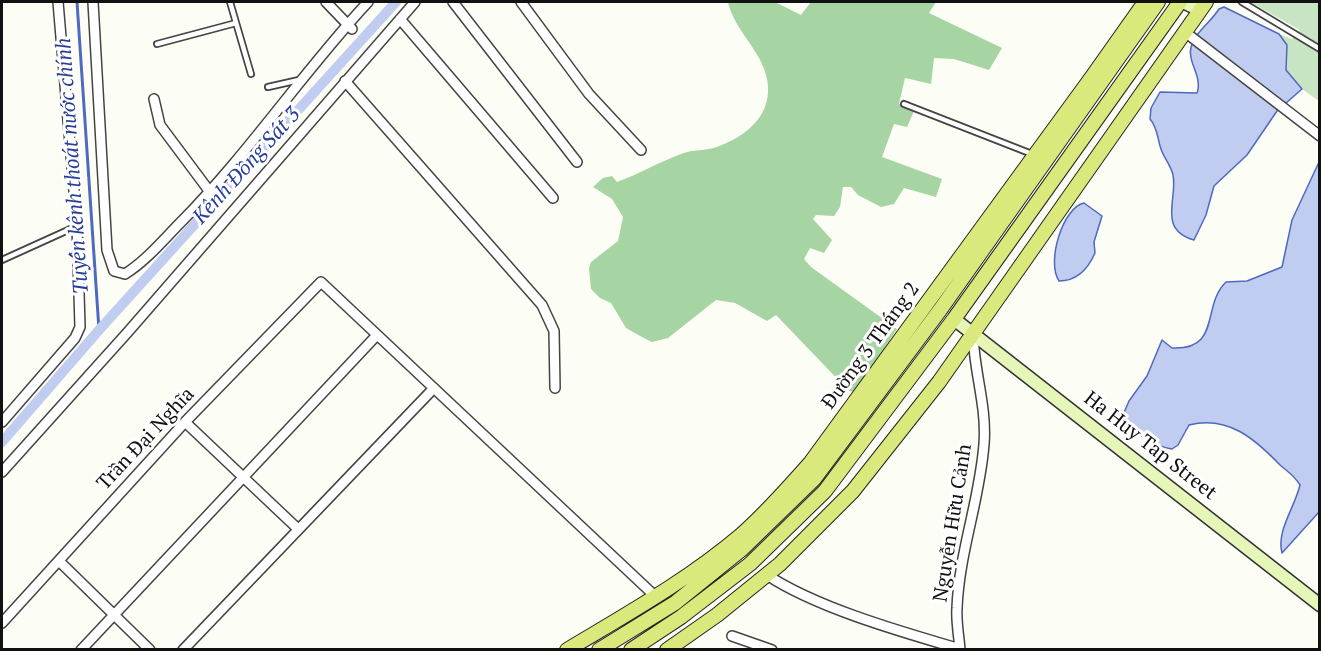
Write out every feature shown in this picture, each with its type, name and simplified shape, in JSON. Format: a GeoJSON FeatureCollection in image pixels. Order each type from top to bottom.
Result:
{"type":"FeatureCollection","features":[{"type":"Feature","properties":{"kind":"main road","name":"Đường 3 Tháng 2"},"geometry":{"type":"LineString","coordinates":[[567,650],[656,597],[741,535],[784,494],[811,462],[1145,2]]}},
{"type":"Feature","properties":{"kind":"main road","name":"Đường 3 Tháng 2"},"geometry":{"type":"LineString","coordinates":[[600,650],[675,603],[742,549],[814,479],[940,310],[1158,2]]}},
{"type":"Feature","properties":{"kind":"main road"},"geometry":{"type":"LineString","coordinates":[[631,650],[681,617],[750,564],[825,491],[954,319],[1182,2]]}},
{"type":"Feature","properties":{"kind":"main road"},"geometry":{"type":"LineString","coordinates":[[668,650],[767,575],[805,542],[853,491],[939,382],[1203,6]]}},
{"type":"Feature","properties":{"kind":"main road"},"geometry":{"type":"LineString","coordinates":[[927,302],[954,319]]}},
{"type":"Feature","properties":{"kind":"street"},"geometry":{"type":"LineString","coordinates":[[2,422],[75,339],[80,327],[77,226],[57,2]]}},
{"type":"Feature","properties":{"kind":"street"},"geometry":{"type":"LineString","coordinates":[[93,2],[107,250],[114,271],[125,274],[135,268],[210,192],[300,80],[350,27],[368,2]]}},
{"type":"Feature","properties":{"kind":"street"},"geometry":{"type":"LineString","coordinates":[[326,2],[350,27]]}},
{"type":"Feature","properties":{"kind":"street"},"geometry":{"type":"LineString","coordinates":[[2,472],[127,333],[415,2]]}},
{"type":"Feature","properties":{"kind":"street"},"geometry":{"type":"LineString","coordinates":[[453,2],[577,162]]}},
{"type":"Feature","properties":{"kind":"street"},"geometry":{"type":"LineString","coordinates":[[521,2],[589,94],[641,150]]}},
{"type":"Feature","properties":{"kind":"street"},"geometry":{"type":"LineString","coordinates":[[1182,2],[1203,6]]}},
{"type":"Feature","properties":{"kind":"street"},"geometry":{"type":"LineString","coordinates":[[400,19],[553,198]]}},
{"type":"Feature","properties":{"kind":"street"},"geometry":{"type":"LineString","coordinates":[[1185,32],[1320,136]]}},
{"type":"Feature","properties":{"kind":"street"},"geometry":{"type":"LineString","coordinates":[[345,81],[542,305],[554,332],[555,388]]}},
{"type":"Feature","properties":{"kind":"street"},"geometry":{"type":"LineString","coordinates":[[154,99],[160,125],[210,192]]}},
{"type":"Feature","properties":{"kind":"street","name":"Trần Đại Nghĩa"},"geometry":{"type":"LineString","coordinates":[[2,623],[184,422],[321,282],[377,335]]}},
{"type":"Feature","properties":{"kind":"street","name":"Ha Huy Tap Street"},"geometry":{"type":"LineString","coordinates":[[954,319],[1320,605]]}},
{"type":"Feature","properties":{"kind":"street","name":"Nguyễn Hữu Cảnh"},"geometry":{"type":"LineString","coordinates":[[960,649],[957,608],[965,548],[979,491],[986,417],[974,360],[973,332]]}},
{"type":"Feature","properties":{"kind":"street"},"geometry":{"type":"LineString","coordinates":[[81,650],[377,335],[656,597]]}},
{"type":"Feature","properties":{"kind":"street"},"geometry":{"type":"LineString","coordinates":[[183,650],[434,388]]}},
{"type":"Feature","properties":{"kind":"street"},"geometry":{"type":"LineString","coordinates":[[184,422],[298,529]]}},
{"type":"Feature","properties":{"kind":"street"},"geometry":{"type":"LineString","coordinates":[[59,561],[150,650]]}},
{"type":"Feature","properties":{"kind":"street"},"geometry":{"type":"LineString","coordinates":[[767,575],[809,597],[913,636],[960,649]]}},
{"type":"Feature","properties":{"kind":"street"},"geometry":{"type":"LineString","coordinates":[[732,636],[772,650]]}},
{"type":"Feature","properties":{"kind":"lane"},"geometry":{"type":"LineString","coordinates":[[230,2],[251,74]]}},
{"type":"Feature","properties":{"kind":"lane"},"geometry":{"type":"LineString","coordinates":[[1242,2],[1320,49]]}},
{"type":"Feature","properties":{"kind":"lane"},"geometry":{"type":"LineString","coordinates":[[157,44],[236,22]]}},
{"type":"Feature","properties":{"kind":"lane"},"geometry":{"type":"LineString","coordinates":[[268,87],[300,80]]}},
{"type":"Feature","properties":{"kind":"lane"},"geometry":{"type":"LineString","coordinates":[[904,104],[1035,155]]}},
{"type":"Feature","properties":{"kind":"lane"},"geometry":{"type":"LineString","coordinates":[[2,261],[77,226]]}},
{"type":"Feature","properties":{"kind":"green space"},"geometry":{"type":"Polygon","coordinates":[[[728,2],[775,2],[801,15],[811,2],[936,2],[929,13],[1002,48],[989,70],[954,59],[934,58],[931,84],[905,78],[899,104],[914,111],[907,127],[894,124],[882,157],[942,179],[936,197],[904,188],[894,204],[881,207],[858,195],[851,187],[843,187],[840,207],[834,216],[816,215],[813,219],[832,240],[824,253],[810,248],[804,259],[811,267],[897,329],[855,392],[849,391],[776,315],[767,321],[735,303],[716,300],[668,338],[652,342],[626,328],[611,303],[600,298],[591,289],[589,268],[591,262],[618,241],[623,217],[612,199],[593,187],[603,178],[612,176],[617,182],[681,154],[713,148],[728,142],[748,130],[762,113],[768,92],[764,69],[736,22],[728,2]]]}},
{"type":"Feature","properties":{"kind":"green space"},"geometry":{"type":"Polygon","coordinates":[[[1250,2],[1319,2],[1319,101],[1302,89],[1286,70],[1287,45],[1279,34],[1292,39],[1300,30],[1250,2]]]}},
{"type":"Feature","properties":{"kind":"water"},"geometry":{"type":"Polygon","coordinates":[[[1224,7],[1279,34],[1287,45],[1286,70],[1302,89],[1277,111],[1247,155],[1214,186],[1206,215],[1194,240],[1176,229],[1172,221],[1173,175],[1161,149],[1155,126],[1150,119],[1151,108],[1160,92],[1197,93],[1198,81],[1191,58],[1191,47],[1200,32],[1219,9],[1224,7]]]}},
{"type":"Feature","properties":{"kind":"water"},"geometry":{"type":"Polygon","coordinates":[[[1319,162],[1319,512],[1282,553],[1284,528],[1300,485],[1261,446],[1228,426],[1203,423],[1189,425],[1178,445],[1172,449],[1150,442],[1127,422],[1123,415],[1129,401],[1147,376],[1162,340],[1172,348],[1188,347],[1198,342],[1208,325],[1219,292],[1226,282],[1247,281],[1282,267],[1292,220],[1319,162]]]}},
{"type":"Feature","properties":{"kind":"water"},"geometry":{"type":"Polygon","coordinates":[[[1084,203],[1102,216],[1094,242],[1095,253],[1081,273],[1071,279],[1059,281],[1054,261],[1059,236],[1069,214],[1084,203]]]}},
{"type":"Feature","properties":{"kind":"waterway","name":"Tuyến kênh thoát nước chính"},"geometry":{"type":"LineString","coordinates":[[77,2],[99,330]]}},
{"type":"Feature","properties":{"kind":"waterway","name":"Kênh Đồng Sát 3"},"geometry":{"type":"LineString","coordinates":[[2,442],[99,330],[396,2]]}}]}
